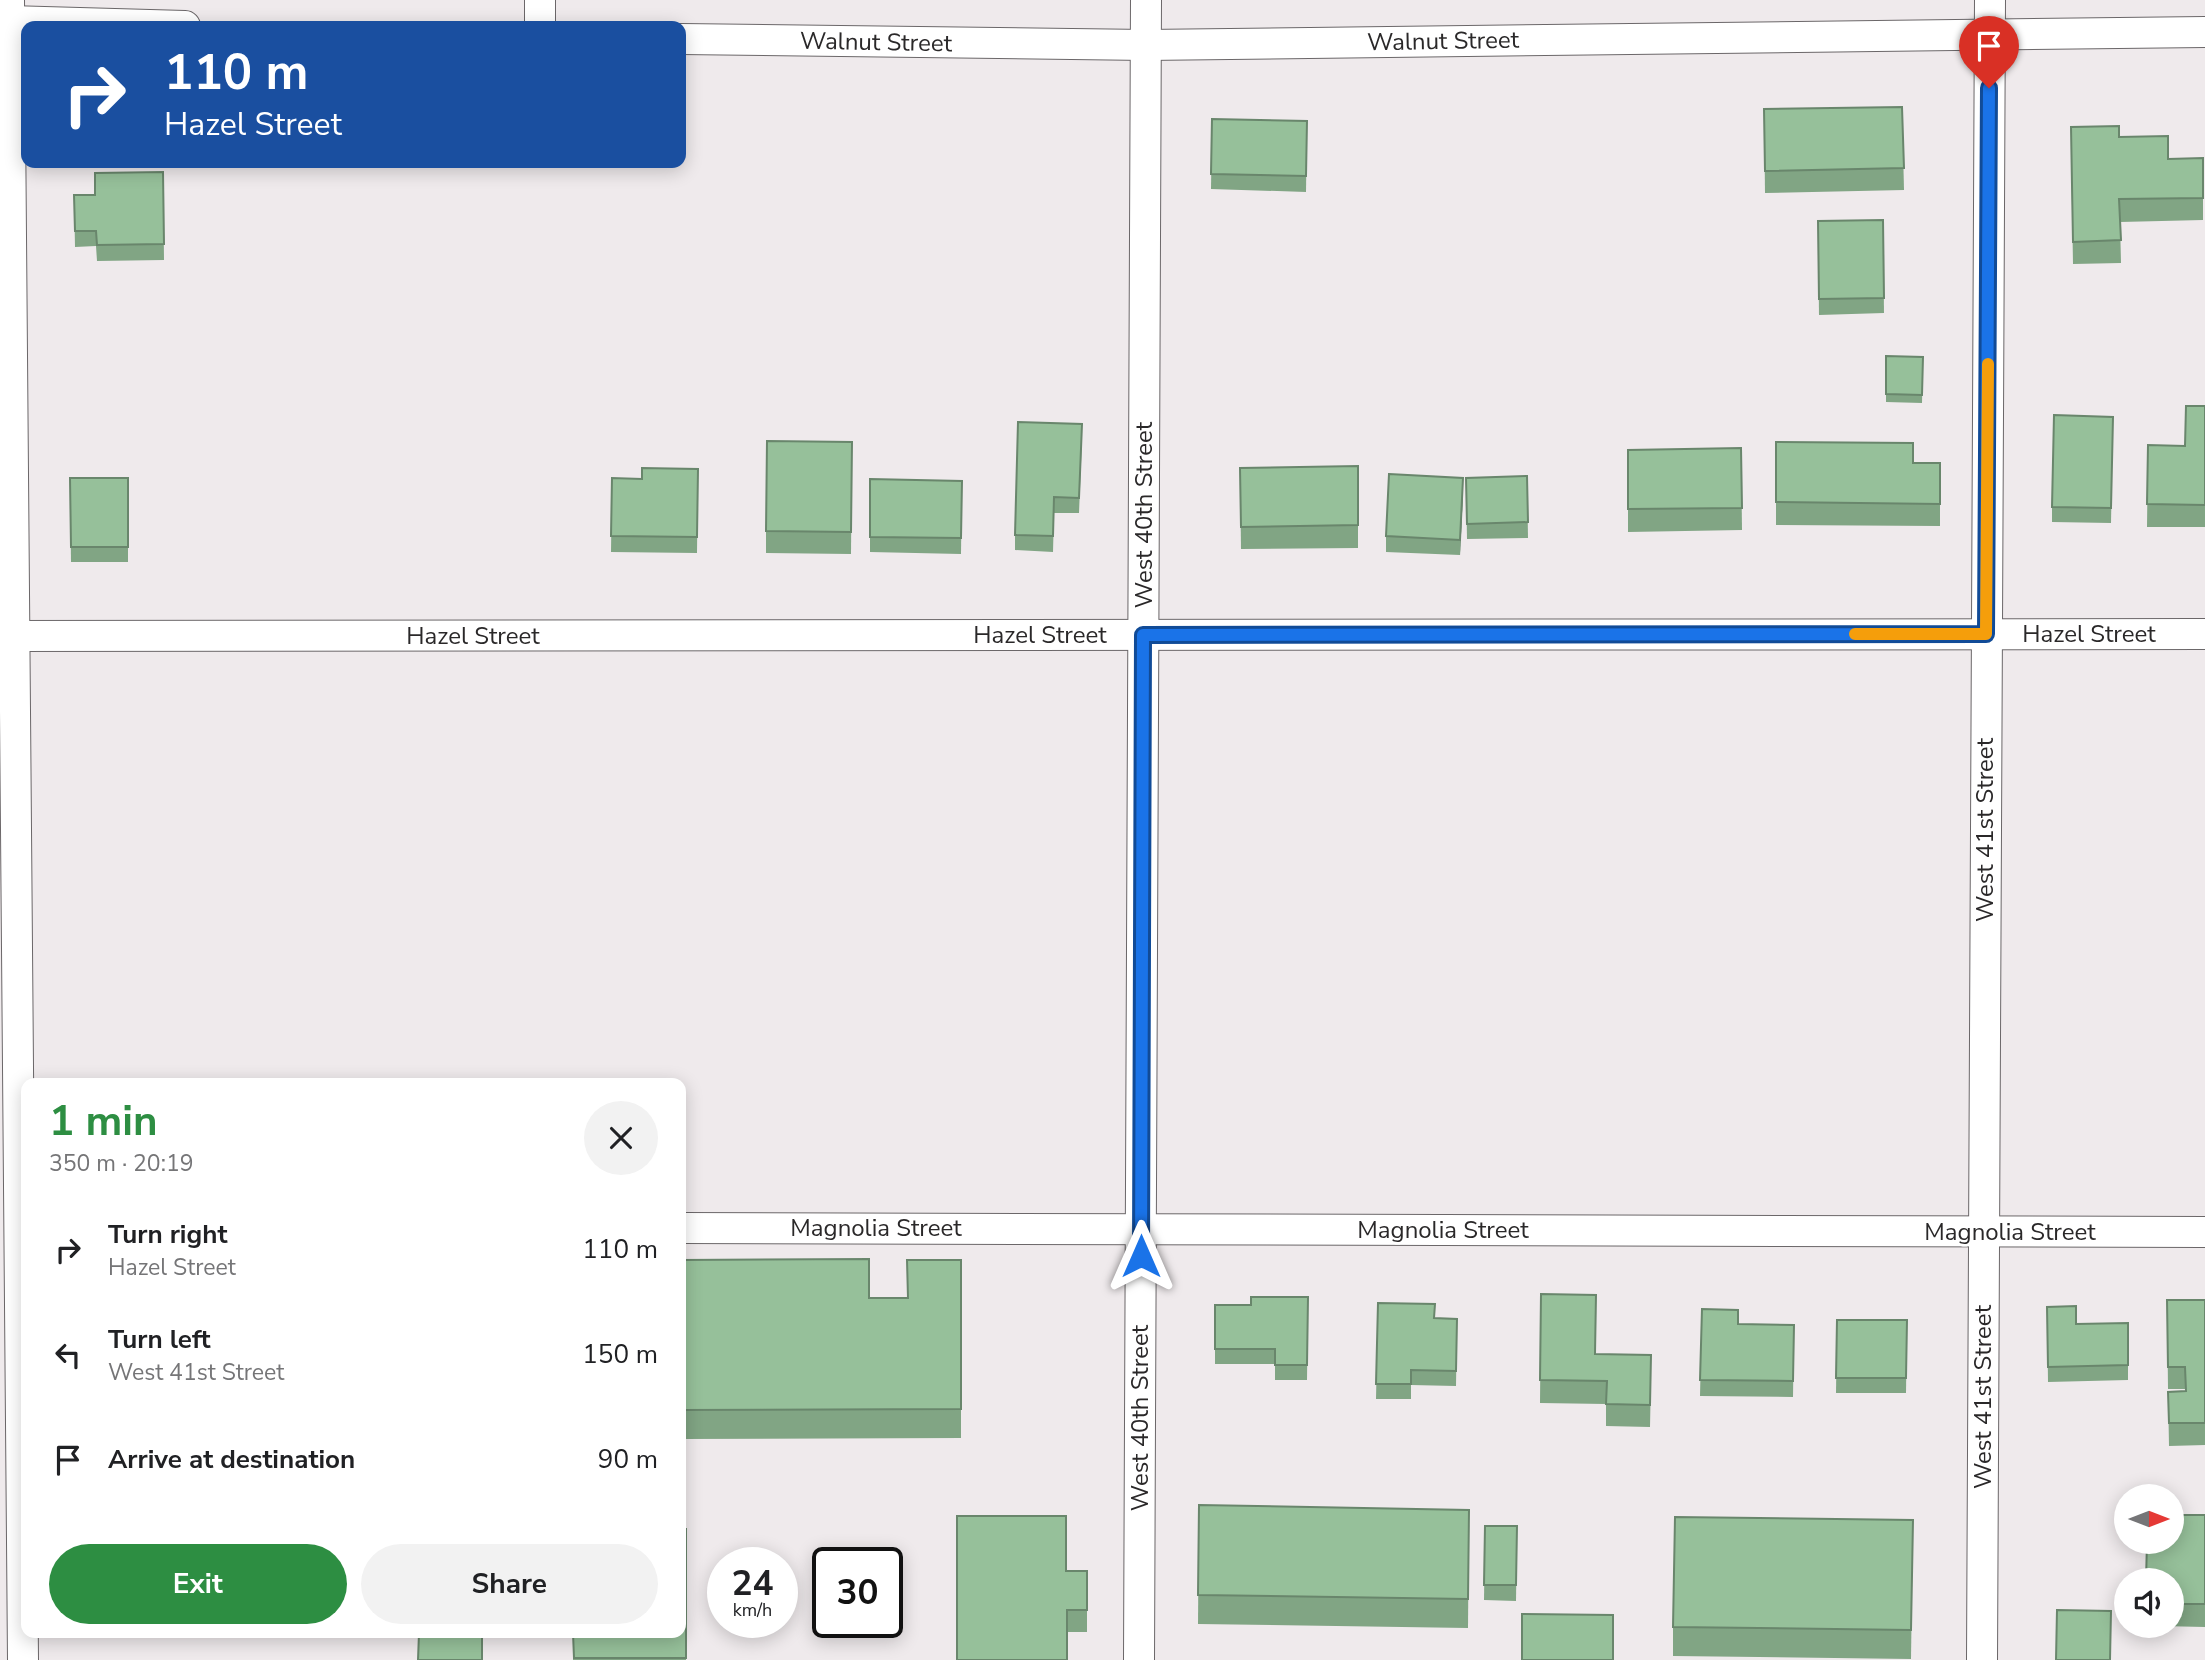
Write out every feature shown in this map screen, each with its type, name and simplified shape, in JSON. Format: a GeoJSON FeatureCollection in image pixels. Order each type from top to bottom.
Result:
{"type":"FeatureCollection","features":[{"type":"Feature","properties":{"kind":"street"},"geometry":{"type":"LineString","coordinates":[[540,0],[540,21]]}},
{"type":"Feature","properties":{"kind":"street","name":"West 40th Street"},"geometry":{"type":"LineString","coordinates":[[1139,1660],[1146,0]]}},
{"type":"Feature","properties":{"kind":"street","name":"West 41st Street"},"geometry":{"type":"LineString","coordinates":[[1982,1660],[1990,0]]}},
{"type":"Feature","properties":{"kind":"street"},"geometry":{"type":"LineString","coordinates":[[21,1552],[7,636],[9,10],[130,21]]}},
{"type":"Feature","properties":{"kind":"street","name":"Walnut Street"},"geometry":{"type":"LineString","coordinates":[[686,39],[1146,45],[2205,32]]}},
{"type":"Feature","properties":{"kind":"street","name":"Hazel Street"},"geometry":{"type":"LineString","coordinates":[[7,636],[2205,634]]}},
{"type":"Feature","properties":{"kind":"street","name":"Magnolia Street"},"geometry":{"type":"LineString","coordinates":[[686,1227],[2205,1232]]}},
{"type":"Feature","properties":{"kind":"street"},"geometry":{"type":"LineString","coordinates":[[23,1638],[23,1660]]}},
{"type":"Feature","properties":{"kind":"building"},"geometry":{"type":"Polygon","coordinates":[[[1902,107],[1904,168],[1765,171],[1764,109],[1902,107]]]}},
{"type":"Feature","properties":{"kind":"building"},"geometry":{"type":"Polygon","coordinates":[[[1212,119],[1307,121],[1306,176],[1211,174],[1212,119]]]}},
{"type":"Feature","properties":{"kind":"building"},"geometry":{"type":"Polygon","coordinates":[[[2119,126],[2119,137],[2168,136],[2168,159],[2203,158],[2203,198],[2119,199],[2121,240],[2073,242],[2071,127],[2119,126]]]}},
{"type":"Feature","properties":{"kind":"building"},"geometry":{"type":"Polygon","coordinates":[[[163,172],[164,244],[97,245],[96,231],[75,231],[74,195],[95,195],[95,173],[163,172]]]}},
{"type":"Feature","properties":{"kind":"building"},"geometry":{"type":"Polygon","coordinates":[[[1883,220],[1884,298],[1819,299],[1818,221],[1883,220]]]}},
{"type":"Feature","properties":{"kind":"building"},"geometry":{"type":"Polygon","coordinates":[[[1886,356],[1923,357],[1922,395],[1886,394],[1886,356]]]}},
{"type":"Feature","properties":{"kind":"building"},"geometry":{"type":"Polygon","coordinates":[[[2186,406],[2205,406],[2205,505],[2147,504],[2148,445],[2185,446],[2186,406]]]}},
{"type":"Feature","properties":{"kind":"building"},"geometry":{"type":"Polygon","coordinates":[[[2054,415],[2113,417],[2111,508],[2052,507],[2054,415]]]}},
{"type":"Feature","properties":{"kind":"building"},"geometry":{"type":"Polygon","coordinates":[[[1018,422],[1082,424],[1079,498],[1054,497],[1053,536],[1015,535],[1018,422]]]}},
{"type":"Feature","properties":{"kind":"building"},"geometry":{"type":"Polygon","coordinates":[[[767,441],[852,442],[851,532],[766,531],[767,441]]]}},
{"type":"Feature","properties":{"kind":"building"},"geometry":{"type":"Polygon","coordinates":[[[1776,442],[1913,443],[1913,463],[1940,463],[1940,504],[1776,502],[1776,442]]]}},
{"type":"Feature","properties":{"kind":"building"},"geometry":{"type":"Polygon","coordinates":[[[1741,448],[1742,508],[1628,509],[1628,450],[1741,448]]]}},
{"type":"Feature","properties":{"kind":"building"},"geometry":{"type":"Polygon","coordinates":[[[1358,466],[1358,525],[1241,527],[1240,468],[1358,466]]]}},
{"type":"Feature","properties":{"kind":"building"},"geometry":{"type":"Polygon","coordinates":[[[642,468],[698,469],[697,537],[611,536],[612,478],[642,479],[642,468]]]}},
{"type":"Feature","properties":{"kind":"building"},"geometry":{"type":"Polygon","coordinates":[[[1389,474],[1463,478],[1460,540],[1386,536],[1389,474]]]}},
{"type":"Feature","properties":{"kind":"building"},"geometry":{"type":"Polygon","coordinates":[[[1527,476],[1528,522],[1467,524],[1466,478],[1527,476]]]}},
{"type":"Feature","properties":{"kind":"building"},"geometry":{"type":"Polygon","coordinates":[[[70,478],[128,478],[128,547],[71,547],[70,478]]]}},
{"type":"Feature","properties":{"kind":"building"},"geometry":{"type":"Polygon","coordinates":[[[870,479],[962,481],[961,538],[870,537],[870,479]]]}},
{"type":"Feature","properties":{"kind":"building"},"geometry":{"type":"Polygon","coordinates":[[[869,1259],[869,1298],[908,1298],[907,1260],[961,1260],[961,1409],[686,1410],[686,1260],[869,1259]]]}},
{"type":"Feature","properties":{"kind":"building"},"geometry":{"type":"Polygon","coordinates":[[[1541,1294],[1596,1295],[1595,1354],[1651,1355],[1650,1405],[1606,1404],[1607,1381],[1540,1380],[1541,1294]]]}},
{"type":"Feature","properties":{"kind":"building"},"geometry":{"type":"Polygon","coordinates":[[[1251,1297],[1308,1297],[1307,1365],[1275,1365],[1275,1349],[1215,1349],[1215,1305],[1251,1305],[1251,1297]]]}},
{"type":"Feature","properties":{"kind":"building"},"geometry":{"type":"Polygon","coordinates":[[[2167,1300],[2205,1300],[2205,1423],[2169,1423],[2168,1392],[2186,1391],[2185,1367],[2168,1367],[2167,1300]]]}},
{"type":"Feature","properties":{"kind":"building"},"geometry":{"type":"Polygon","coordinates":[[[1378,1303],[1435,1304],[1434,1318],[1457,1319],[1456,1371],[1411,1370],[1411,1384],[1376,1384],[1378,1303]]]}},
{"type":"Feature","properties":{"kind":"building"},"geometry":{"type":"Polygon","coordinates":[[[2076,1306],[2076,1324],[2128,1323],[2128,1365],[2048,1367],[2047,1307],[2076,1306]]]}},
{"type":"Feature","properties":{"kind":"building"},"geometry":{"type":"Polygon","coordinates":[[[1702,1309],[1738,1310],[1738,1324],[1794,1325],[1793,1381],[1700,1380],[1702,1309]]]}},
{"type":"Feature","properties":{"kind":"building"},"geometry":{"type":"Polygon","coordinates":[[[1837,1320],[1907,1320],[1906,1378],[1836,1378],[1837,1320]]]}},
{"type":"Feature","properties":{"kind":"building"},"geometry":{"type":"Polygon","coordinates":[[[1199,1505],[1469,1510],[1468,1599],[1198,1595],[1199,1505]]]}},
{"type":"Feature","properties":{"kind":"building"},"geometry":{"type":"Polygon","coordinates":[[[2184,1515],[2205,1515],[2205,1604],[2184,1604],[2184,1568],[2146,1568],[2147,1554],[2184,1554],[2184,1515]]]}},
{"type":"Feature","properties":{"kind":"building"},"geometry":{"type":"Polygon","coordinates":[[[957,1516],[1066,1516],[1066,1571],[1087,1571],[1087,1610],[1067,1610],[1067,1660],[957,1660],[957,1516]]]}},
{"type":"Feature","properties":{"kind":"building"},"geometry":{"type":"Polygon","coordinates":[[[1675,1517],[1913,1520],[1911,1630],[1673,1627],[1675,1517]]]}},
{"type":"Feature","properties":{"kind":"building"},"geometry":{"type":"Polygon","coordinates":[[[1485,1526],[1517,1526],[1516,1585],[1484,1585],[1485,1526]]]}},
{"type":"Feature","properties":{"kind":"building"},"geometry":{"type":"Polygon","coordinates":[[[2057,1610],[2111,1611],[2110,1660],[2056,1660],[2057,1610]]]}},
{"type":"Feature","properties":{"kind":"building"},"geometry":{"type":"Polygon","coordinates":[[[1522,1614],[1613,1615],[1613,1660],[1522,1660],[1522,1614]]]}},
{"type":"Feature","properties":{"kind":"building"},"geometry":{"type":"Polygon","coordinates":[[[419,1638],[482,1638],[482,1660],[418,1660],[419,1638]]]}},
{"type":"Feature","properties":{"kind":"building"},"geometry":{"type":"Polygon","coordinates":[[[573,1638],[686,1638],[686,1658],[574,1658],[573,1638]]]}},
{"type":"Feature","properties":{"kind":"slow traffic"},"geometry":{"type":"LineString","coordinates":[[1855,634],[1986,634],[1988,364]]}},
{"type":"Feature","properties":{"kind":"route"},"geometry":{"type":"LineString","coordinates":[[1141,1256],[1143,635],[1986,634],[1989,88]]}}]}
